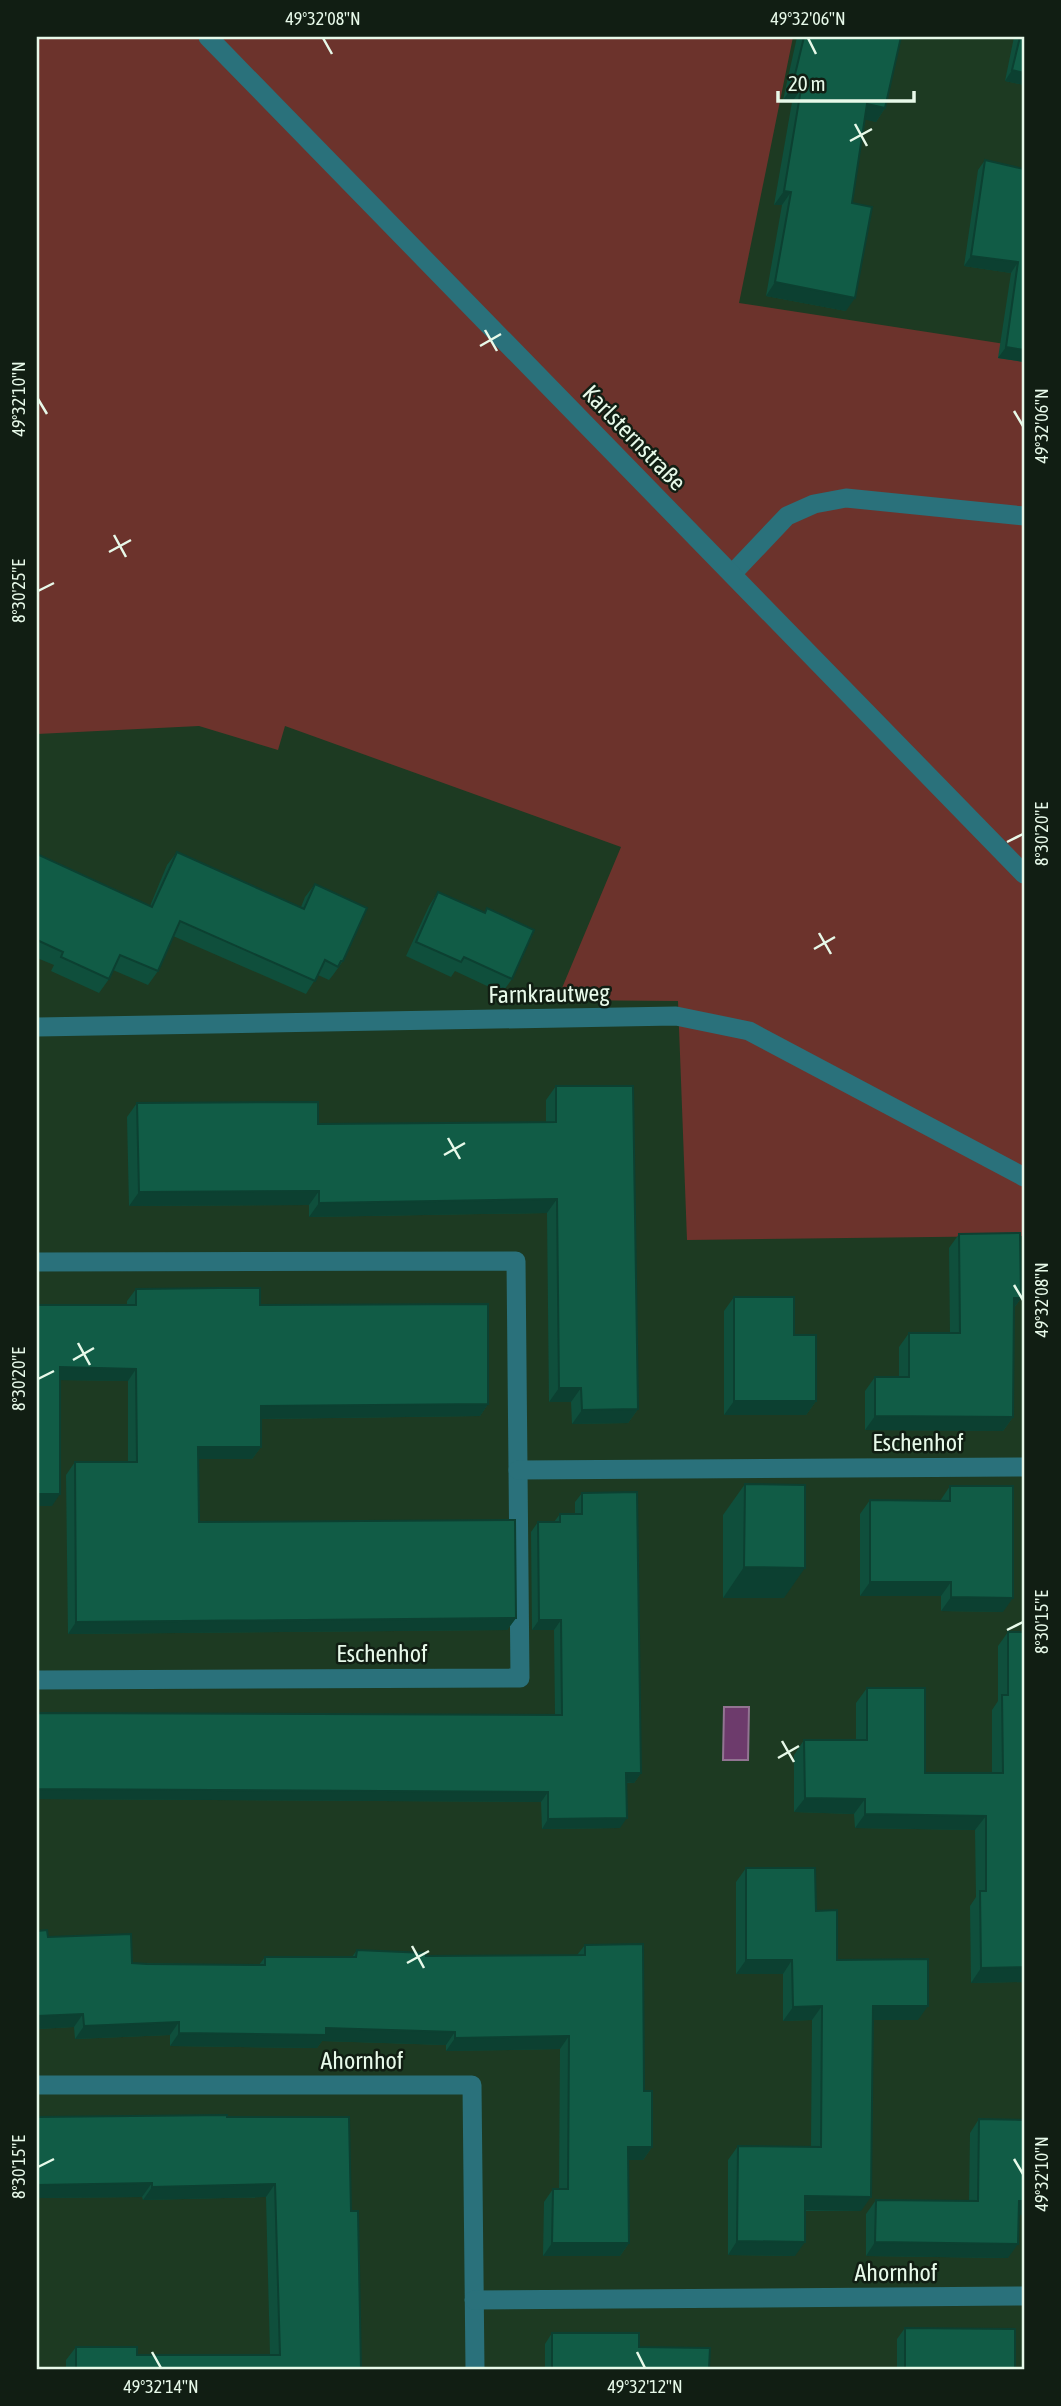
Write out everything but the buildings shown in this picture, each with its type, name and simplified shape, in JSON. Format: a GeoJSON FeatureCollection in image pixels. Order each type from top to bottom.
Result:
{"type":"FeatureCollection","features":[{"type":"Feature","properties":{"kind":"street","name":"Karlsternstraße"},"geometry":{"type":"LineString","coordinates":[[208,37],[1024,874]]}},
{"type":"Feature","properties":{"kind":"street"},"geometry":{"type":"LineString","coordinates":[[732,573],[787,516],[800,508],[830,500],[868,500],[1024,516]]}},
{"type":"Feature","properties":{"kind":"street","name":"Farnkrautweg"},"geometry":{"type":"LineString","coordinates":[[37,1027],[676,1016],[749,1031],[1024,1177]]}},
{"type":"Feature","properties":{"kind":"street","name":"Eschenhof"},"geometry":{"type":"LineString","coordinates":[[37,1262],[516,1261],[520,1678],[37,1680]]}},
{"type":"Feature","properties":{"kind":"street","name":"Eschenhof"},"geometry":{"type":"LineString","coordinates":[[518,1471],[1024,1467]]}},
{"type":"Feature","properties":{"kind":"street","name":"Ahornhof"},"geometry":{"type":"LineString","coordinates":[[37,2084],[472,2085],[475,2369]]}},
{"type":"Feature","properties":{"kind":"street","name":"Ahornhof"},"geometry":{"type":"LineString","coordinates":[[474,2300],[1024,2296]]}},
{"type":"Feature","properties":{"kind":"shaded area"},"geometry":{"type":"Polygon","coordinates":[[[37,37],[793,37],[739,303],[1024,347],[1024,1236],[687,1240],[678,1001],[557,1000],[621,847],[285,726],[278,750],[199,726],[37,734],[37,37]]]}},
{"type":"Feature","properties":{"kind":"shaded area"},"geometry":{"type":"Polygon","coordinates":[[[724,1707],[749,1707],[748,1760],[723,1760],[724,1707]]]}}]}
